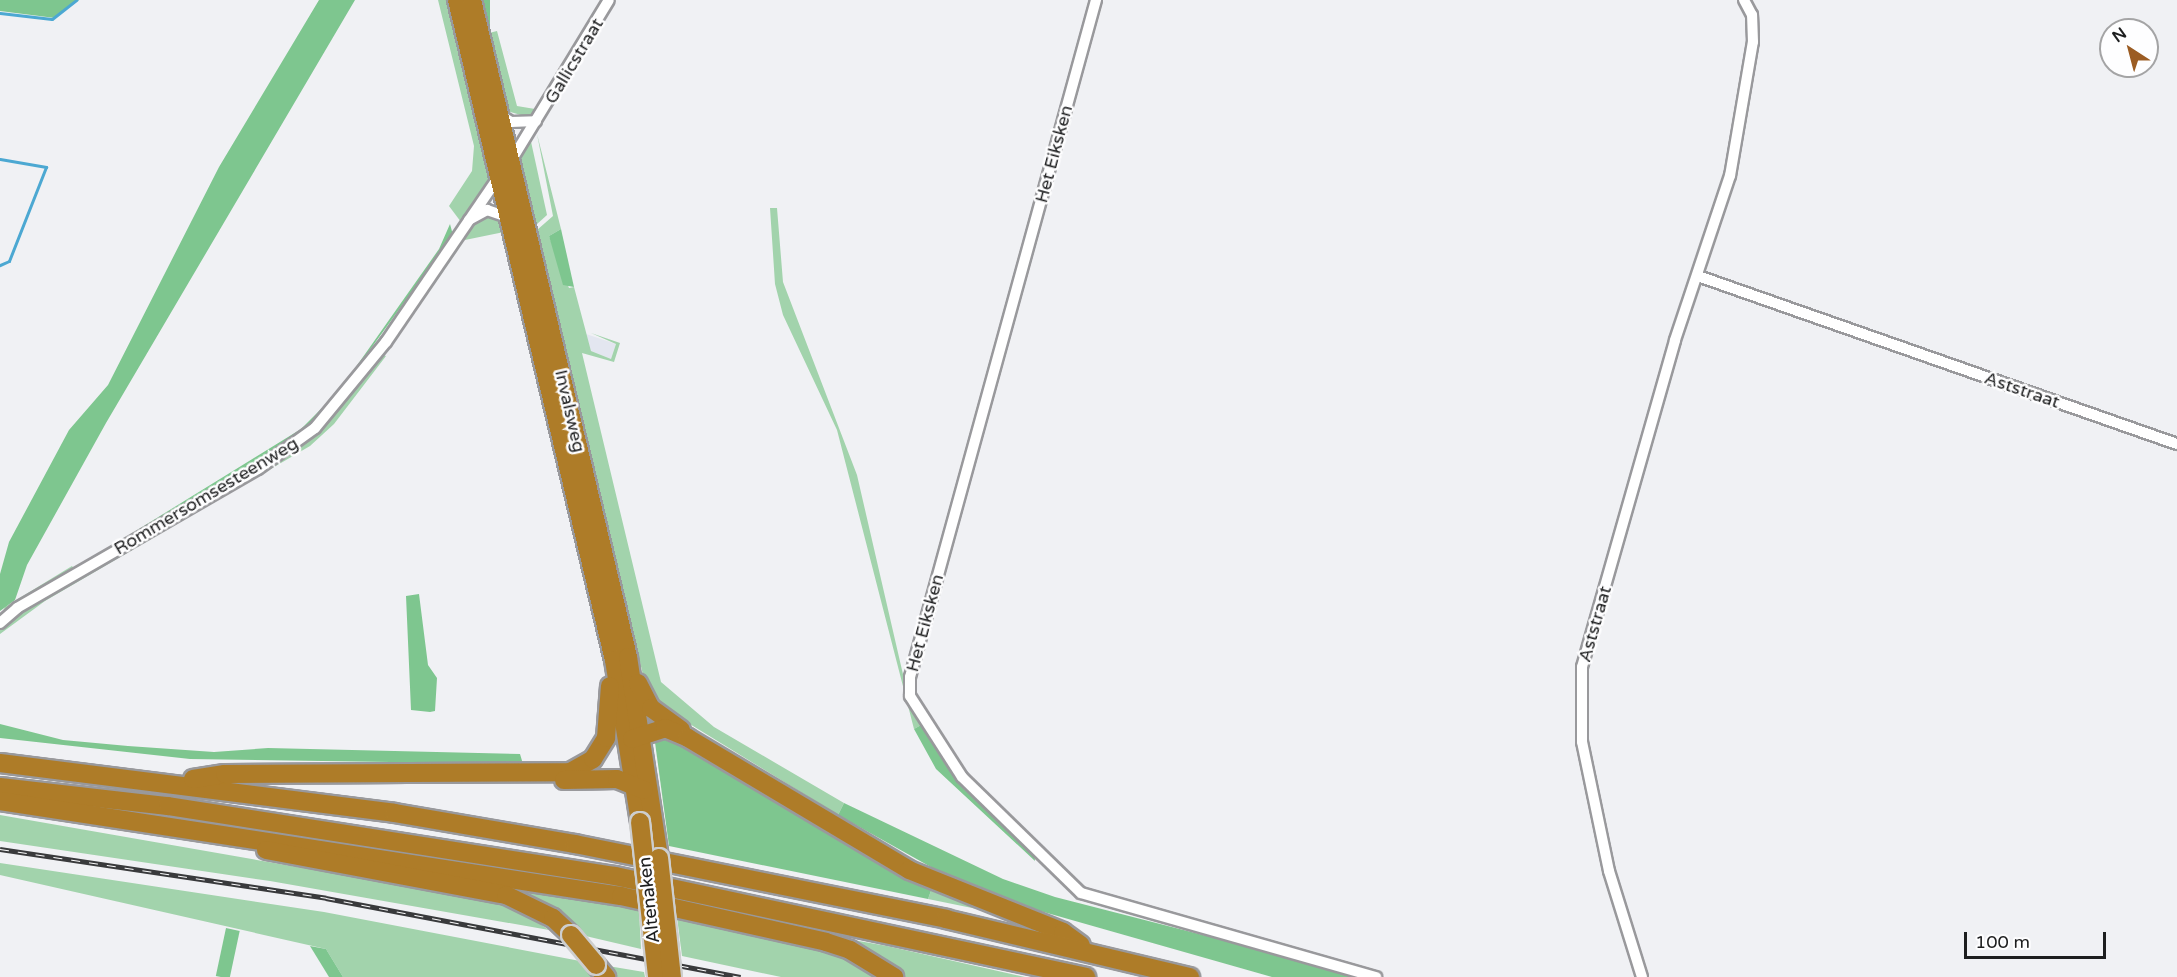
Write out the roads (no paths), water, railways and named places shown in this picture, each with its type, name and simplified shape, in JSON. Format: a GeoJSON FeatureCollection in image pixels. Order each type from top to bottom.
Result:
{"type":"FeatureCollection","features":[{"type":"Feature","properties":{"kind":"highway","name":"Invalsweg"},"geometry":{"type":"LineString","coordinates":[[458,0],[506,168],[628,657],[635,737],[635,783],[647,823]]}},
{"type":"Feature","properties":{"kind":"highway","name":"Invalsweg"},"geometry":{"type":"LineString","coordinates":[[472,0],[500,115],[510,218],[608,645],[650,795],[647,823]]}},
{"type":"Feature","properties":{"kind":"highway"},"geometry":{"type":"LineString","coordinates":[[535,777],[579,768],[599,751],[610,719],[608,645]]}},
{"type":"Feature","properties":{"kind":"highway"},"geometry":{"type":"LineString","coordinates":[[628,657],[651,708],[688,738]]}},
{"type":"Feature","properties":{"kind":"highway"},"geometry":{"type":"LineString","coordinates":[[635,737],[665,728],[688,738],[909,870],[1063,932],[1087,950]]}},
{"type":"Feature","properties":{"kind":"highway"},"geometry":{"type":"LineString","coordinates":[[0,763],[175,782],[575,844],[1087,950],[1190,977]]}},
{"type":"Feature","properties":{"kind":"highway"},"geometry":{"type":"LineString","coordinates":[[175,782],[225,774],[535,777],[635,783],[650,795]]}},
{"type":"Feature","properties":{"kind":"highway"},"geometry":{"type":"LineString","coordinates":[[0,787],[168,806],[615,876],[1086,977]]}},
{"type":"Feature","properties":{"kind":"highway"},"geometry":{"type":"LineString","coordinates":[[0,801],[141,824],[486,890],[533,906],[571,935],[601,971]]}},
{"type":"Feature","properties":{"kind":"highway","name":"Altenaken"},"geometry":{"type":"LineString","coordinates":[[647,823],[662,977]]}},
{"type":"Feature","properties":{"kind":"highway"},"geometry":{"type":"LineString","coordinates":[[141,824],[316,846],[621,896],[826,942],[850,950],[894,977]]}},
{"type":"Feature","properties":{"kind":"street","name":"Gallicstraat"},"geometry":{"type":"LineString","coordinates":[[506,168],[609,0]]}},
{"type":"Feature","properties":{"kind":"street","name":"Het Eiksken"},"geometry":{"type":"LineString","coordinates":[[1096,0],[910,676],[910,696],[962,777],[1081,893],[1376,977]]}},
{"type":"Feature","properties":{"kind":"street","name":"Aststraat"},"geometry":{"type":"LineString","coordinates":[[1642,977],[1609,871],[1581,742],[1582,667],[1730,176],[1753,42],[1752,15],[1744,0]]}},
{"type":"Feature","properties":{"kind":"street","name":"Gallicstraat"},"geometry":{"type":"LineString","coordinates":[[500,115],[511,122],[536,121]]}},
{"type":"Feature","properties":{"kind":"street","name":"Rommersomsesteenweg"},"geometry":{"type":"LineString","coordinates":[[0,623],[17,608],[303,439],[386,342],[506,168]]}},
{"type":"Feature","properties":{"kind":"street"},"geometry":{"type":"LineString","coordinates":[[468,220],[487,210],[510,218]]}},
{"type":"Feature","properties":{"kind":"street","name":"Aststraat"},"geometry":{"type":"LineString","coordinates":[[1698,276],[2177,444]]}},
{"type":"Feature","properties":{"kind":"waterway"},"geometry":{"type":"LineString","coordinates":[[0,13],[52,19],[76,0]]}},
{"type":"Feature","properties":{"kind":"waterway"},"geometry":{"type":"LineString","coordinates":[[0,159],[46,167],[9,261],[0,265]]}},
{"type":"Feature","properties":{"kind":"railway"},"geometry":{"type":"LineString","coordinates":[[0,849],[326,898],[741,977]]}}]}
